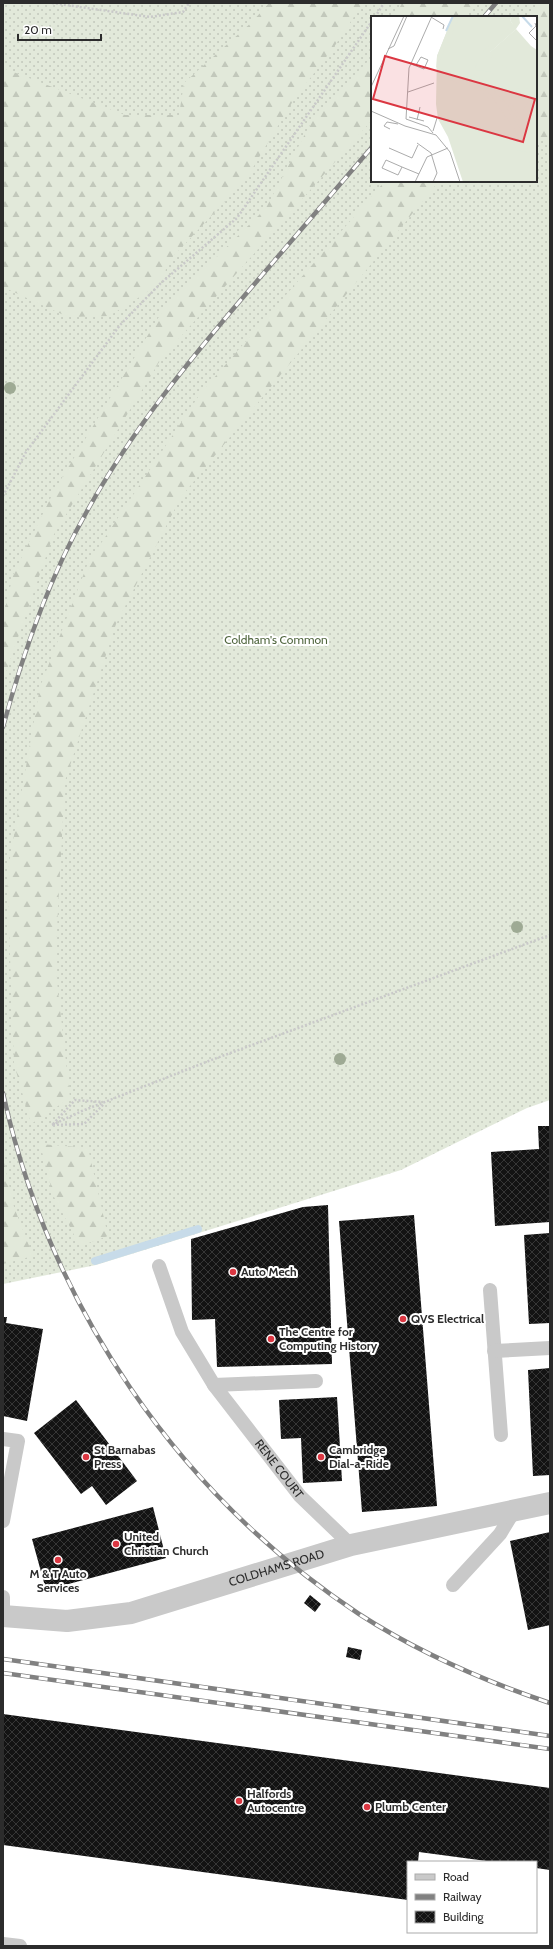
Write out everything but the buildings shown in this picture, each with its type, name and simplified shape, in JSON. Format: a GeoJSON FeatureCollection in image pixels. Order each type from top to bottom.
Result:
{"type":"FeatureCollection","features":[{"type":"Feature","properties":{"kind":"street","name":"COLDHAMS ROAD"},"geometry":{"type":"LineString","coordinates":[[3,1615],[66,1621],[131,1613],[351,1545],[550,1503]]}},
{"type":"Feature","properties":{"kind":"lane","name":"RENE COURT"},"geometry":{"type":"LineString","coordinates":[[158,1266],[182,1332],[214,1386],[300,1496],[351,1545]]}},
{"type":"Feature","properties":{"kind":"lane"},"geometry":{"type":"LineString","coordinates":[[490,1290],[501,1434]]}},
{"type":"Feature","properties":{"kind":"lane"},"geometry":{"type":"LineString","coordinates":[[494,1351],[550,1348]]}},
{"type":"Feature","properties":{"kind":"lane"},"geometry":{"type":"LineString","coordinates":[[214,1386],[316,1381]]}},
{"type":"Feature","properties":{"kind":"lane"},"geometry":{"type":"LineString","coordinates":[[3,1439],[18,1441],[3,1521]]}},
{"type":"Feature","properties":{"kind":"lane"},"geometry":{"type":"LineString","coordinates":[[453,1585],[500,1534],[514,1511]]}},
{"type":"Feature","properties":{"kind":"lane"},"geometry":{"type":"LineString","coordinates":[[3,1597],[3,1615]]}},
{"type":"Feature","properties":{"kind":"lane"},"geometry":{"type":"LineString","coordinates":[[3,1944],[20,1946]]}},
{"type":"Feature","properties":{"kind":"path"},"geometry":{"type":"LineString","coordinates":[[52,3],[150,17],[183,12],[189,3]]}},
{"type":"Feature","properties":{"kind":"path"},"geometry":{"type":"LineString","coordinates":[[376,16],[384,3]]}},
{"type":"Feature","properties":{"kind":"path"},"geometry":{"type":"LineString","coordinates":[[3,496],[26,452],[120,325],[161,283],[237,218],[371,22]]}},
{"type":"Feature","properties":{"kind":"path"},"geometry":{"type":"LineString","coordinates":[[52,1125],[213,1059],[550,935]]}},
{"type":"Feature","properties":{"kind":"path"},"geometry":{"type":"LineString","coordinates":[[52,1125],[75,1100],[105,1102]]}},
{"type":"Feature","properties":{"kind":"path"},"geometry":{"type":"LineString","coordinates":[[52,1125],[84,1124],[105,1102]]}},
{"type":"Feature","properties":{"kind":"green space","name":"Coldham's Common"},"geometry":{"type":"Polygon","coordinates":[[[3,3],[550,3],[550,1100],[527,1108],[401,1170],[96,1265],[3,1284],[3,3]]]}},
{"type":"Feature","properties":{"kind":"green space"},"geometry":{"type":"Polygon","coordinates":[[[269,3],[363,3],[336,44],[293,101],[246,179],[167,263],[165,274],[146,293],[109,316],[68,317],[3,287],[3,68],[125,115],[179,115],[184,83],[252,22],[269,3]]]}},
{"type":"Feature","properties":{"kind":"green space"},"geometry":{"type":"Polygon","coordinates":[[[402,3],[475,3],[463,16],[396,16],[402,3]]]}},
{"type":"Feature","properties":{"kind":"green space"},"geometry":{"type":"Polygon","coordinates":[[[540,3],[550,3],[550,140],[537,141],[537,16],[529,16],[540,3]]]}},
{"type":"Feature","properties":{"kind":"green space"},"geometry":{"type":"Polygon","coordinates":[[[371,58],[371,121],[161,359],[53,536],[3,681],[3,617],[13,575],[54,491],[163,310],[266,208],[314,117],[371,58]]]}},
{"type":"Feature","properties":{"kind":"green space"},"geometry":{"type":"Polygon","coordinates":[[[384,182],[438,182],[181,497],[116,624],[65,781],[55,964],[70,1098],[31,1124],[14,1064],[7,875],[40,687],[88,563],[200,394],[384,182]]]}},
{"type":"Feature","properties":{"kind":"green space"},"geometry":{"type":"Polygon","coordinates":[[[40,1144],[88,1148],[108,1236],[80,1246],[53,1195],[40,1144]]]}},
{"type":"Feature","properties":{"kind":"green space"},"geometry":{"type":"Polygon","coordinates":[[[3,1158],[14,1207],[33,1256],[3,1264],[3,1158]]]}},
{"type":"Feature","properties":{"kind":"waterway"},"geometry":{"type":"LineString","coordinates":[[95,1261],[198,1229]]}},
{"type":"Feature","properties":{"kind":"railway"},"geometry":{"type":"LineString","coordinates":[[485,16],[496,3]]}},
{"type":"Feature","properties":{"kind":"railway"},"geometry":{"type":"LineString","coordinates":[[3,727],[28,644],[48,591],[72,538],[122,453],[142,424],[206,341],[371,148]]}},
{"type":"Feature","properties":{"kind":"railway"},"geometry":{"type":"LineString","coordinates":[[3,1093],[24,1171],[53,1247],[88,1319],[130,1388],[179,1452],[233,1512],[294,1566],[359,1614],[381,1628],[428,1653],[476,1675],[550,1703]]}},
{"type":"Feature","properties":{"kind":"railway"},"geometry":{"type":"LineString","coordinates":[[3,1659],[550,1736]]}},
{"type":"Feature","properties":{"kind":"railway"},"geometry":{"type":"LineString","coordinates":[[3,1673],[550,1749]]}},
{"type":"Feature","properties":{"kind":"place","name":"Auto Mech"},"geometry":{"type":"Point","coordinates":[233,1272]}},
{"type":"Feature","properties":{"kind":"place","name":"QVS Electrical"},"geometry":{"type":"Point","coordinates":[403,1319]}},
{"type":"Feature","properties":{"kind":"place","name":"The Centre for Computing History"},"geometry":{"type":"Point","coordinates":[271,1339]}},
{"type":"Feature","properties":{"kind":"place","name":"St Barnabas Press"},"geometry":{"type":"Point","coordinates":[86,1457]}},
{"type":"Feature","properties":{"kind":"place","name":"Cambridge Dial-a-Ride"},"geometry":{"type":"Point","coordinates":[321,1457]}},
{"type":"Feature","properties":{"kind":"place","name":"United Christian Church"},"geometry":{"type":"Point","coordinates":[116,1544]}},
{"type":"Feature","properties":{"kind":"place","name":"M & T Auto Services"},"geometry":{"type":"Point","coordinates":[58,1560]}},
{"type":"Feature","properties":{"kind":"place","name":"Halfords Autocentre"},"geometry":{"type":"Point","coordinates":[239,1801]}},
{"type":"Feature","properties":{"kind":"place","name":"Plumb Center"},"geometry":{"type":"Point","coordinates":[367,1807]}}]}
